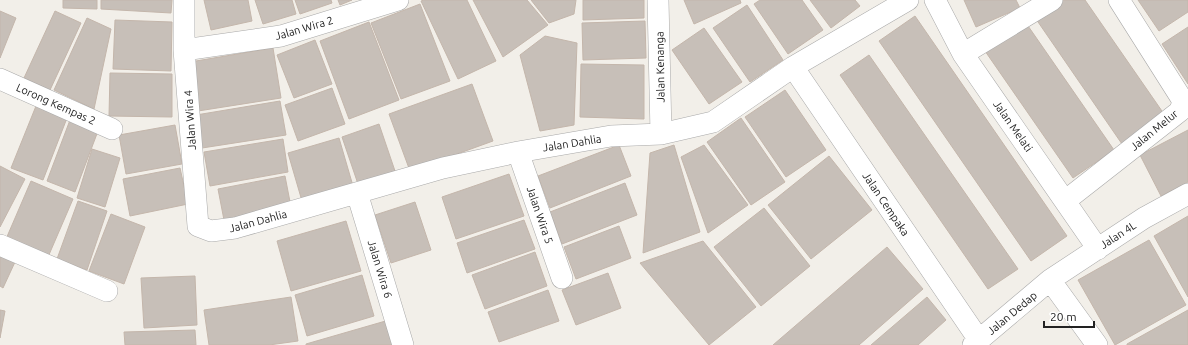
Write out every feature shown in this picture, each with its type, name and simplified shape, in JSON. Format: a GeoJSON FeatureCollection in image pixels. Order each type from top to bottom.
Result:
{"type":"FeatureCollection","features":[{"type":"Feature","properties":{"kind":"street","name":"Jalan Wira 4"},"geometry":{"type":"LineString","coordinates":[[184,0],[184,50],[198,226],[210,231]]}},
{"type":"Feature","properties":{"kind":"street","name":"Jalan Wira 2"},"geometry":{"type":"LineString","coordinates":[[184,50],[281,36],[398,0]]}},
{"type":"Feature","properties":{"kind":"street","name":"Jalan Kenanga"},"geometry":{"type":"LineString","coordinates":[[658,0],[661,134]]}},
{"type":"Feature","properties":{"kind":"street","name":"Jalan Dahlia"},"geometry":{"type":"LineString","coordinates":[[210,231],[235,228],[443,168],[518,152],[611,136],[661,134],[713,122],[793,67],[908,0]]}},
{"type":"Feature","properties":{"kind":"street","name":"Jalan Melati"},"geometry":{"type":"LineString","coordinates":[[935,0],[963,54],[1098,249]]}},
{"type":"Feature","properties":{"kind":"street"},"geometry":{"type":"LineString","coordinates":[[963,54],[1052,0]]}},
{"type":"Feature","properties":{"kind":"street","name":"Jalan Melur"},"geometry":{"type":"LineString","coordinates":[[1065,202],[1180,111],[1183,101],[1119,0]]}},
{"type":"Feature","properties":{"kind":"street","name":"Jalan Cempaka"},"geometry":{"type":"LineString","coordinates":[[793,67],[976,342]]}},
{"type":"Feature","properties":{"kind":"street","name":"Lorong Kempas 2"},"geometry":{"type":"LineString","coordinates":[[0,79],[112,130]]}},
{"type":"Feature","properties":{"kind":"street","name":"Jalan Wira 5"},"geometry":{"type":"LineString","coordinates":[[518,152],[562,278]]}},
{"type":"Feature","properties":{"kind":"street","name":"Jalan Wira 6"},"geometry":{"type":"LineString","coordinates":[[357,193],[404,345]]}},
{"type":"Feature","properties":{"kind":"street","name":"Jalan 4L"},"geometry":{"type":"LineString","coordinates":[[1050,280],[1144,218],[1188,194]]}},
{"type":"Feature","properties":{"kind":"street"},"geometry":{"type":"LineString","coordinates":[[0,245],[107,291]]}},
{"type":"Feature","properties":{"kind":"street"},"geometry":{"type":"LineString","coordinates":[[1050,280],[1097,345]]}},
{"type":"Feature","properties":{"kind":"street","name":"Jalan Dedap"},"geometry":{"type":"LineString","coordinates":[[976,342],[1050,280]]}},
{"type":"Feature","properties":{"kind":"building"},"geometry":{"type":"Polygon","coordinates":[[[63,0],[97,0],[97,9],[63,8],[63,0]]]}},
{"type":"Feature","properties":{"kind":"building"},"geometry":{"type":"Polygon","coordinates":[[[101,0],[172,0],[171,13],[101,9],[101,0]]]}},
{"type":"Feature","properties":{"kind":"building"},"geometry":{"type":"Polygon","coordinates":[[[204,0],[248,0],[252,21],[211,30],[204,0]]]}},
{"type":"Feature","properties":{"kind":"building"},"geometry":{"type":"Polygon","coordinates":[[[255,0],[292,0],[296,14],[263,24],[255,0]]]}},
{"type":"Feature","properties":{"kind":"building"},"geometry":{"type":"Polygon","coordinates":[[[295,0],[331,0],[332,3],[300,14],[295,0]]]}},
{"type":"Feature","properties":{"kind":"building"},"geometry":{"type":"Polygon","coordinates":[[[338,0],[352,0],[340,5],[338,0]]]}},
{"type":"Feature","properties":{"kind":"building"},"geometry":{"type":"Polygon","coordinates":[[[467,0],[496,61],[458,79],[421,1],[467,0]]]}},
{"type":"Feature","properties":{"kind":"building"},"geometry":{"type":"Polygon","coordinates":[[[473,0],[527,0],[548,25],[503,57],[473,0]]]}},
{"type":"Feature","properties":{"kind":"building"},"geometry":{"type":"Polygon","coordinates":[[[531,0],[576,0],[574,14],[549,23],[531,0]]]}},
{"type":"Feature","properties":{"kind":"building"},"geometry":{"type":"Polygon","coordinates":[[[583,0],[644,0],[644,18],[583,20],[583,0]]]}},
{"type":"Feature","properties":{"kind":"building"},"geometry":{"type":"Polygon","coordinates":[[[684,0],[740,0],[741,3],[694,24],[684,0]]]}},
{"type":"Feature","properties":{"kind":"building"},"geometry":{"type":"Polygon","coordinates":[[[760,0],[802,0],[823,30],[788,54],[754,4],[760,0]]]}},
{"type":"Feature","properties":{"kind":"building"},"geometry":{"type":"Polygon","coordinates":[[[810,0],[855,0],[860,6],[831,28],[810,0]]]}},
{"type":"Feature","properties":{"kind":"building"},"geometry":{"type":"Polygon","coordinates":[[[964,0],[1016,0],[1020,8],[976,27],[964,0]]]}},
{"type":"Feature","properties":{"kind":"building"},"geometry":{"type":"Polygon","coordinates":[[[1063,0],[1085,0],[1164,114],[1122,144],[1036,19],[1063,0]]]}},
{"type":"Feature","properties":{"kind":"building"},"geometry":{"type":"Polygon","coordinates":[[[1138,0],[1188,0],[1188,12],[1159,31],[1138,0]]]}},
{"type":"Feature","properties":{"kind":"building"},"geometry":{"type":"Polygon","coordinates":[[[420,4],[450,81],[401,99],[371,23],[420,4]]]}},
{"type":"Feature","properties":{"kind":"building"},"geometry":{"type":"Polygon","coordinates":[[[747,5],[783,60],[750,82],[713,28],[747,5]]]}},
{"type":"Feature","properties":{"kind":"building"},"geometry":{"type":"Polygon","coordinates":[[[0,11],[16,18],[0,58],[0,11]]]}},
{"type":"Feature","properties":{"kind":"building"},"geometry":{"type":"Polygon","coordinates":[[[55,11],[81,23],[50,90],[24,78],[55,11]]]}},
{"type":"Feature","properties":{"kind":"building"},"geometry":{"type":"Polygon","coordinates":[[[915,16],[1067,236],[1031,261],[879,41],[915,16]]]}},
{"type":"Feature","properties":{"kind":"building"},"geometry":{"type":"Polygon","coordinates":[[[87,18],[111,29],[94,109],[54,90],[87,18]]]}},
{"type":"Feature","properties":{"kind":"building"},"geometry":{"type":"Polygon","coordinates":[[[115,20],[172,22],[171,71],[113,69],[115,20]]]}},
{"type":"Feature","properties":{"kind":"building"},"geometry":{"type":"Polygon","coordinates":[[[645,21],[646,58],[583,60],[582,23],[645,21]]]}},
{"type":"Feature","properties":{"kind":"building"},"geometry":{"type":"Polygon","coordinates":[[[369,22],[399,100],[349,119],[320,41],[369,22]]]}},
{"type":"Feature","properties":{"kind":"building"},"geometry":{"type":"Polygon","coordinates":[[[1026,23],[1114,150],[1073,178],[985,51],[1026,23]]]}},
{"type":"Feature","properties":{"kind":"building"},"geometry":{"type":"Polygon","coordinates":[[[1188,27],[1188,84],[1162,44],[1188,27]]]}},
{"type":"Feature","properties":{"kind":"building"},"geometry":{"type":"Polygon","coordinates":[[[704,28],[742,82],[709,104],[672,50],[704,28]]]}},
{"type":"Feature","properties":{"kind":"building"},"geometry":{"type":"Polygon","coordinates":[[[545,36],[577,43],[574,125],[540,131],[520,55],[545,36]]]}},
{"type":"Feature","properties":{"kind":"building"},"geometry":{"type":"Polygon","coordinates":[[[315,40],[332,84],[294,98],[277,55],[315,40]]]}},
{"type":"Feature","properties":{"kind":"building"},"geometry":{"type":"Polygon","coordinates":[[[273,48],[281,98],[198,111],[190,62],[273,48]]]}},
{"type":"Feature","properties":{"kind":"building"},"geometry":{"type":"Polygon","coordinates":[[[869,55],[1018,269],[988,289],[840,75],[869,55]]]}},
{"type":"Feature","properties":{"kind":"building"},"geometry":{"type":"Polygon","coordinates":[[[581,64],[644,65],[644,119],[580,117],[581,64]]]}},
{"type":"Feature","properties":{"kind":"building"},"geometry":{"type":"Polygon","coordinates":[[[110,73],[172,74],[172,117],[109,116],[110,73]]]}},
{"type":"Feature","properties":{"kind":"building"},"geometry":{"type":"Polygon","coordinates":[[[472,84],[493,141],[410,171],[389,114],[472,84]]]}},
{"type":"Feature","properties":{"kind":"building"},"geometry":{"type":"Polygon","coordinates":[[[332,88],[345,124],[298,141],[285,105],[332,88]]]}},
{"type":"Feature","properties":{"kind":"building"},"geometry":{"type":"Polygon","coordinates":[[[785,90],[826,150],[786,177],[745,117],[785,90]]]}},
{"type":"Feature","properties":{"kind":"building"},"geometry":{"type":"Polygon","coordinates":[[[280,101],[286,135],[202,148],[196,115],[280,101]]]}},
{"type":"Feature","properties":{"kind":"building"},"geometry":{"type":"Polygon","coordinates":[[[36,106],[67,118],[43,180],[11,168],[36,106]]]}},
{"type":"Feature","properties":{"kind":"building"},"geometry":{"type":"Polygon","coordinates":[[[741,118],[785,182],[751,205],[707,142],[741,118]]]}},
{"type":"Feature","properties":{"kind":"building"},"geometry":{"type":"Polygon","coordinates":[[[70,120],[98,131],[75,192],[47,181],[70,120]]]}},
{"type":"Feature","properties":{"kind":"building"},"geometry":{"type":"Polygon","coordinates":[[[379,124],[395,171],[358,184],[342,137],[379,124]]]}},
{"type":"Feature","properties":{"kind":"building"},"geometry":{"type":"Polygon","coordinates":[[[175,125],[182,164],[126,174],[119,135],[175,125]]]}},
{"type":"Feature","properties":{"kind":"building"},"geometry":{"type":"Polygon","coordinates":[[[1188,130],[1188,182],[1161,196],[1140,155],[1188,130]]]}},
{"type":"Feature","properties":{"kind":"building"},"geometry":{"type":"Polygon","coordinates":[[[339,138],[353,186],[302,201],[288,153],[339,138]]]}},
{"type":"Feature","properties":{"kind":"building"},"geometry":{"type":"Polygon","coordinates":[[[283,139],[288,172],[210,186],[204,152],[283,139]]]}},
{"type":"Feature","properties":{"kind":"building"},"geometry":{"type":"Polygon","coordinates":[[[619,145],[631,176],[550,208],[538,176],[619,145]]]}},
{"type":"Feature","properties":{"kind":"building"},"geometry":{"type":"Polygon","coordinates":[[[674,145],[700,232],[643,253],[650,153],[674,145]]]}},
{"type":"Feature","properties":{"kind":"building"},"geometry":{"type":"Polygon","coordinates":[[[704,145],[748,205],[708,233],[681,157],[704,145]]]}},
{"type":"Feature","properties":{"kind":"building"},"geometry":{"type":"Polygon","coordinates":[[[92,149],[120,158],[105,207],[77,198],[92,149]]]}},
{"type":"Feature","properties":{"kind":"building"},"geometry":{"type":"Polygon","coordinates":[[[829,156],[872,210],[811,259],[768,205],[829,156]]]}},
{"type":"Feature","properties":{"kind":"building"},"geometry":{"type":"Polygon","coordinates":[[[0,166],[25,179],[0,227],[0,166]]]}},
{"type":"Feature","properties":{"kind":"building"},"geometry":{"type":"Polygon","coordinates":[[[180,168],[188,204],[130,216],[123,179],[180,168]]]}},
{"type":"Feature","properties":{"kind":"building"},"geometry":{"type":"Polygon","coordinates":[[[509,174],[524,216],[456,239],[442,197],[509,174]]]}},
{"type":"Feature","properties":{"kind":"building"},"geometry":{"type":"Polygon","coordinates":[[[285,176],[291,207],[224,220],[218,189],[285,176]]]}},
{"type":"Feature","properties":{"kind":"building"},"geometry":{"type":"Polygon","coordinates":[[[31,181],[73,199],[48,257],[6,239],[31,181]]]}},
{"type":"Feature","properties":{"kind":"building"},"geometry":{"type":"Polygon","coordinates":[[[625,183],[637,215],[562,244],[550,212],[625,183]]]}},
{"type":"Feature","properties":{"kind":"building"},"geometry":{"type":"Polygon","coordinates":[[[78,201],[107,211],[87,270],[57,259],[78,201]]]}},
{"type":"Feature","properties":{"kind":"building"},"geometry":{"type":"Polygon","coordinates":[[[415,202],[431,250],[391,263],[375,215],[415,202]]]}},
{"type":"Feature","properties":{"kind":"building"},"geometry":{"type":"Polygon","coordinates":[[[764,208],[810,266],[761,306],[714,247],[764,208]]]}},
{"type":"Feature","properties":{"kind":"building"},"geometry":{"type":"Polygon","coordinates":[[[111,214],[145,227],[124,284],[89,271],[111,214]]]}},
{"type":"Feature","properties":{"kind":"building"},"geometry":{"type":"Polygon","coordinates":[[[1188,216],[1188,297],[1154,236],[1188,216]]]}},
{"type":"Feature","properties":{"kind":"building"},"geometry":{"type":"Polygon","coordinates":[[[524,220],[535,249],[467,273],[457,243],[524,220]]]}},
{"type":"Feature","properties":{"kind":"building"},"geometry":{"type":"Polygon","coordinates":[[[346,221],[361,271],[291,291],[277,241],[346,221]]]}},
{"type":"Feature","properties":{"kind":"building"},"geometry":{"type":"Polygon","coordinates":[[[619,226],[631,258],[576,279],[564,247],[619,226]]]}},
{"type":"Feature","properties":{"kind":"building"},"geometry":{"type":"Polygon","coordinates":[[[1149,240],[1186,305],[1115,345],[1078,280],[1149,240]]]}},
{"type":"Feature","properties":{"kind":"building"},"geometry":{"type":"Polygon","coordinates":[[[703,241],[756,307],[709,345],[640,263],[703,241]]]}},
{"type":"Feature","properties":{"kind":"building"},"geometry":{"type":"Polygon","coordinates":[[[887,247],[923,289],[859,345],[773,345],[887,247]]]}},
{"type":"Feature","properties":{"kind":"building"},"geometry":{"type":"Polygon","coordinates":[[[535,252],[547,286],[485,309],[472,275],[535,252]]]}},
{"type":"Feature","properties":{"kind":"building"},"geometry":{"type":"Polygon","coordinates":[[[0,255],[15,262],[3,288],[0,286],[0,255]]]}},
{"type":"Feature","properties":{"kind":"building"},"geometry":{"type":"Polygon","coordinates":[[[608,273],[621,308],[576,325],[562,290],[608,273]]]}},
{"type":"Feature","properties":{"kind":"building"},"geometry":{"type":"Polygon","coordinates":[[[362,275],[374,316],[307,336],[295,295],[362,275]]]}},
{"type":"Feature","properties":{"kind":"building"},"geometry":{"type":"Polygon","coordinates":[[[195,276],[197,325],[144,328],[141,278],[195,276]]]}},
{"type":"Feature","properties":{"kind":"building"},"geometry":{"type":"Polygon","coordinates":[[[548,290],[559,321],[499,342],[488,312],[548,290]]]}},
{"type":"Feature","properties":{"kind":"building"},"geometry":{"type":"Polygon","coordinates":[[[291,297],[298,341],[269,345],[209,345],[204,310],[291,297]]]}},
{"type":"Feature","properties":{"kind":"building"},"geometry":{"type":"Polygon","coordinates":[[[927,297],[946,320],[918,345],[871,345],[927,297]]]}},
{"type":"Feature","properties":{"kind":"building"},"geometry":{"type":"Polygon","coordinates":[[[0,310],[5,311],[0,338],[0,310]]]}},
{"type":"Feature","properties":{"kind":"building"},"geometry":{"type":"Polygon","coordinates":[[[1188,310],[1188,345],[1127,345],[1127,344],[1188,310]]]}},
{"type":"Feature","properties":{"kind":"building"},"geometry":{"type":"Polygon","coordinates":[[[389,320],[396,345],[306,345],[306,344],[389,320]]]}},
{"type":"Feature","properties":{"kind":"building"},"geometry":{"type":"Polygon","coordinates":[[[195,330],[196,345],[125,345],[124,332],[195,330]]]}}]}
